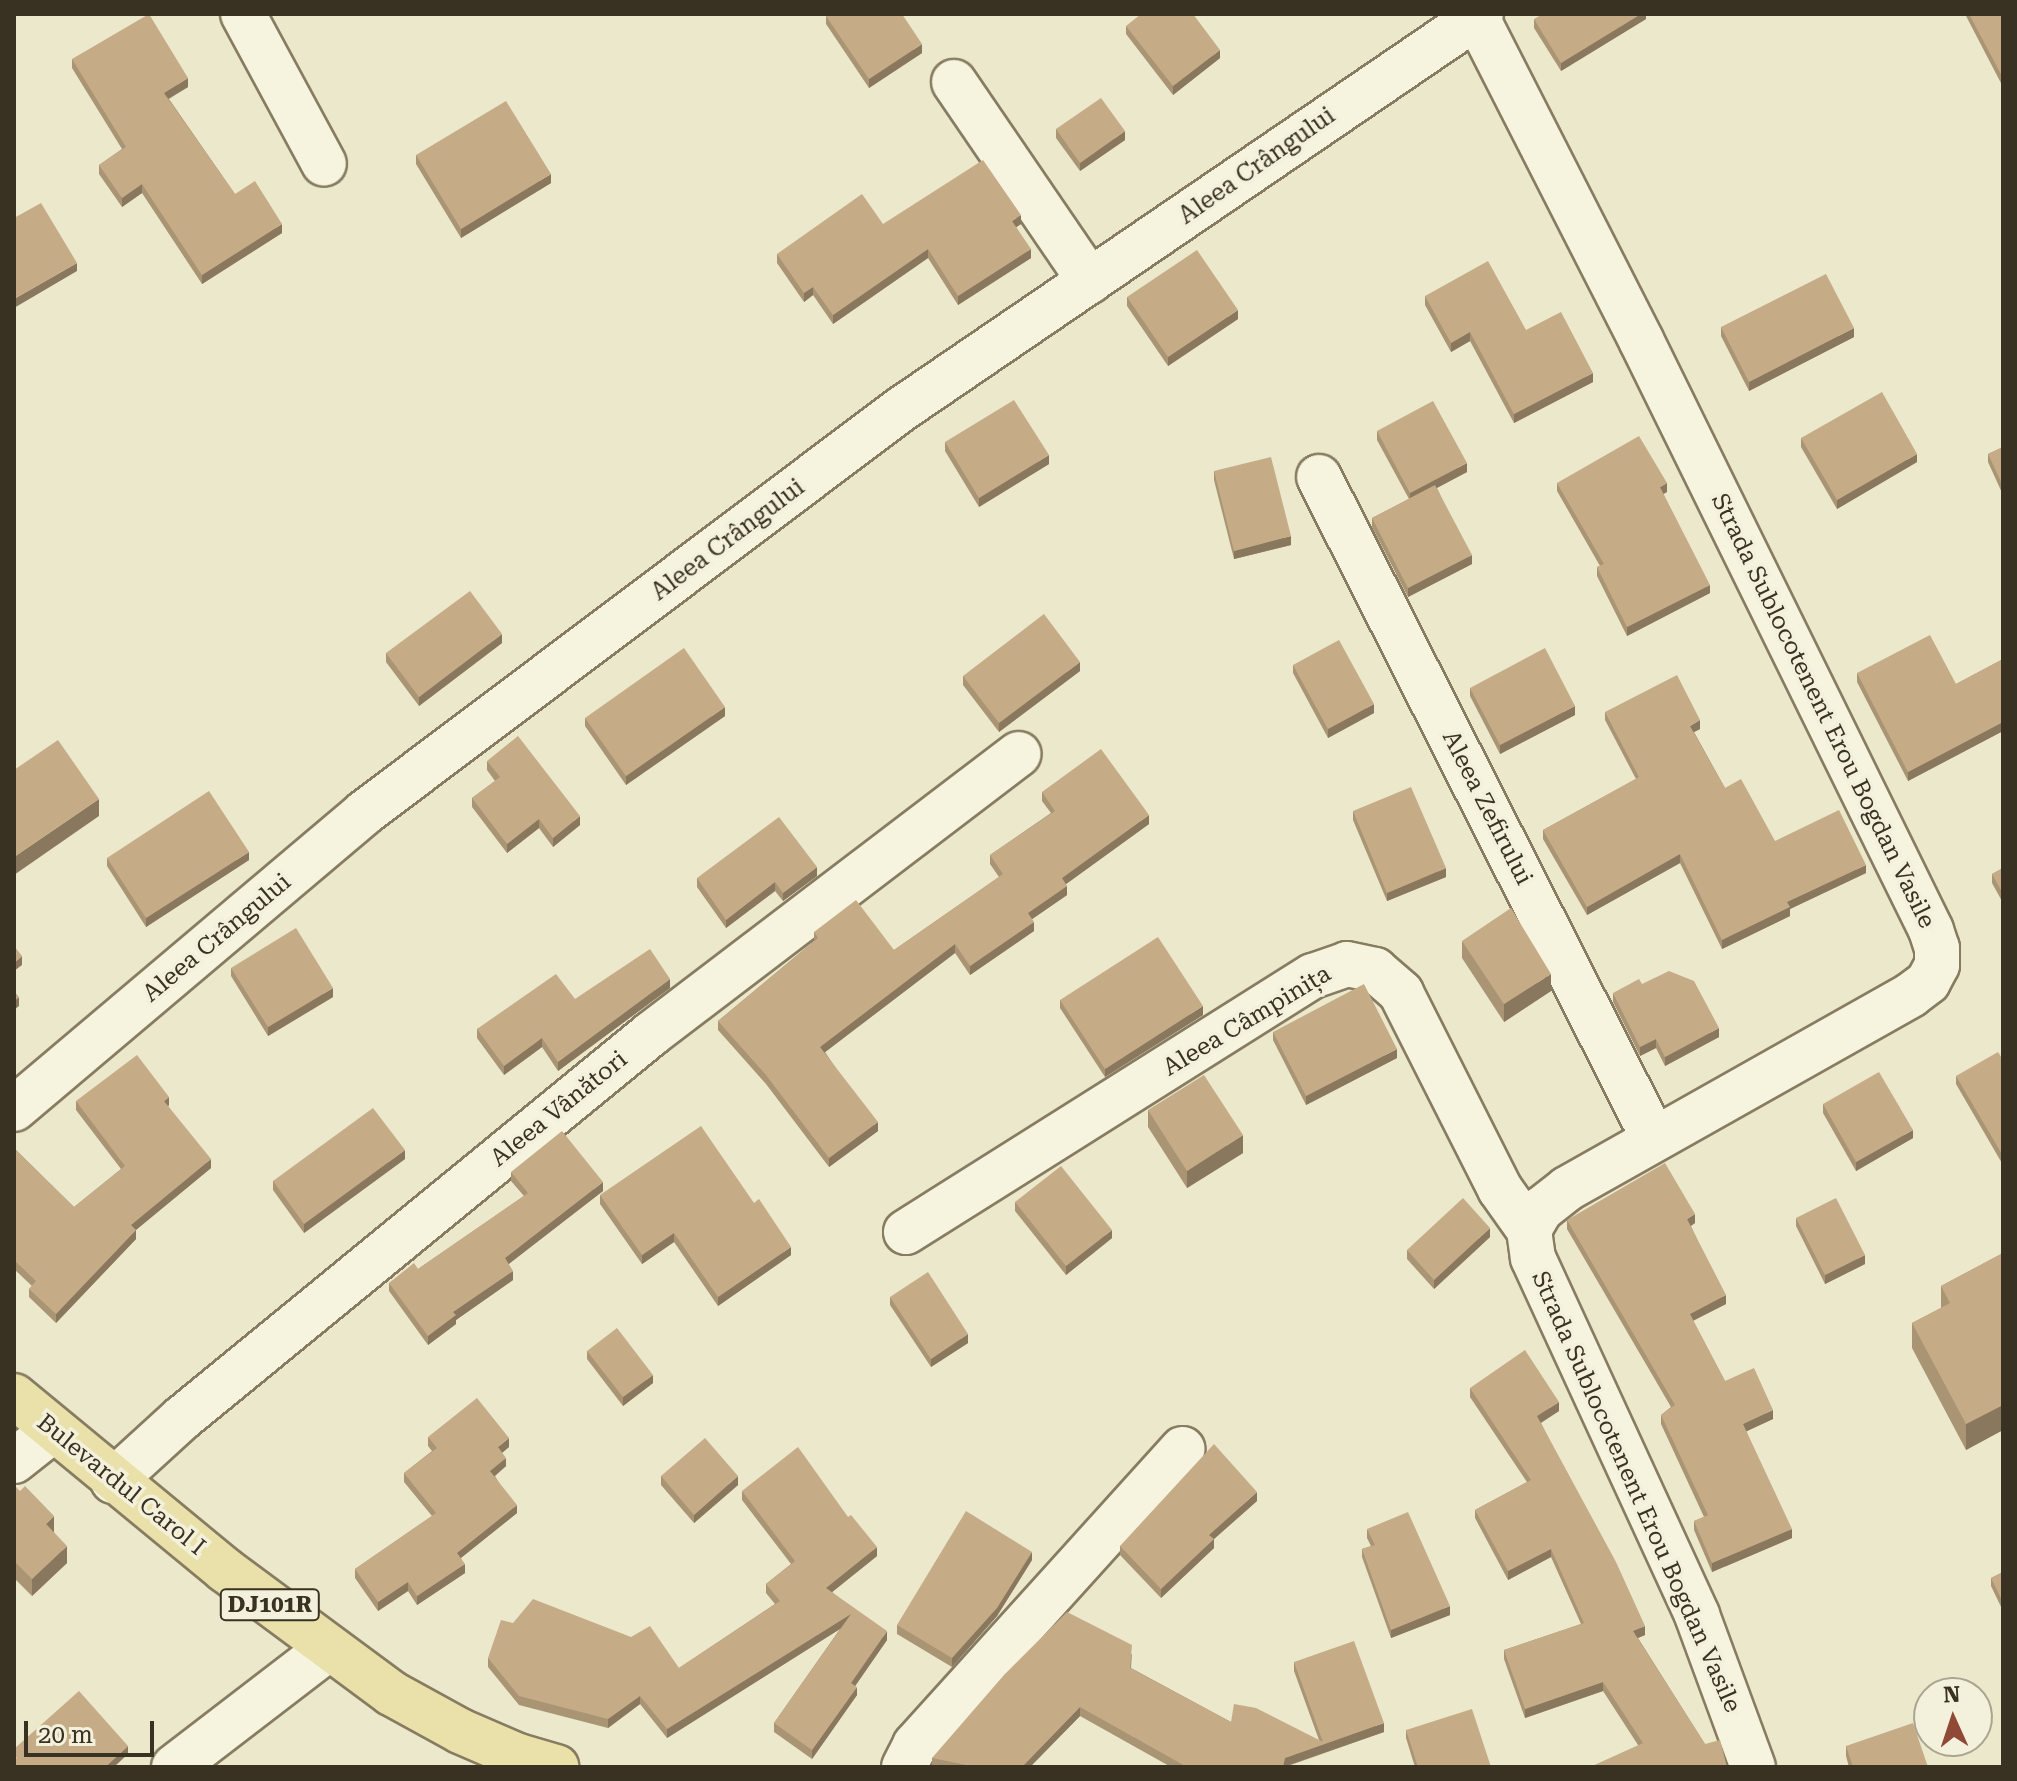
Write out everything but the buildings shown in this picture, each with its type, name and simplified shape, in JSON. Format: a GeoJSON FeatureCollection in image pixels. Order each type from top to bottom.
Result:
{"type":"FeatureCollection","features":[{"type":"Feature","properties":{"kind":"main road","name":"Bulevardul Carol I"},"geometry":{"type":"LineString","coordinates":[[14,1396],[113,1481],[328,1649],[391,1693],[527,1763]]}},
{"type":"Feature","properties":{"kind":"street"},"geometry":{"type":"LineString","coordinates":[[243,14],[324,164]]}},
{"type":"Feature","properties":{"kind":"street","name":"Aleea Crângului"},"geometry":{"type":"LineString","coordinates":[[14,1109],[364,813],[900,410],[1477,15]]}},
{"type":"Feature","properties":{"kind":"street","name":"Strada Sublocotenent Erou Bogdan Vasile"},"geometry":{"type":"LineString","coordinates":[[1477,15],[1641,340],[1931,930],[1937,948],[1937,965],[1928,982],[1911,995],[1567,1189],[1541,1209],[1529,1230],[1533,1258],[1697,1615],[1753,1767]]}},
{"type":"Feature","properties":{"kind":"street"},"geometry":{"type":"LineString","coordinates":[[954,82],[1090,281]]}},
{"type":"Feature","properties":{"kind":"street","name":"Aleea Zefirului"},"geometry":{"type":"LineString","coordinates":[[1319,477],[1654,1139]]}},
{"type":"Feature","properties":{"kind":"street","name":"Aleea Vânători"},"geometry":{"type":"LineString","coordinates":[[113,1481],[182,1418],[651,1034],[1018,754]]}},
{"type":"Feature","properties":{"kind":"street","name":"Aleea Câmpinița"},"geometry":{"type":"LineString","coordinates":[[906,1232],[1313,976],[1347,964],[1375,970],[1401,993],[1500,1189],[1529,1230]]}},
{"type":"Feature","properties":{"kind":"street"},"geometry":{"type":"LineString","coordinates":[[14,1461],[52,1431]]}},
{"type":"Feature","properties":{"kind":"street"},"geometry":{"type":"LineString","coordinates":[[904,1767],[915,1745],[1182,1449]]}},
{"type":"Feature","properties":{"kind":"street"},"geometry":{"type":"LineString","coordinates":[[174,1767],[328,1649]]}}]}
